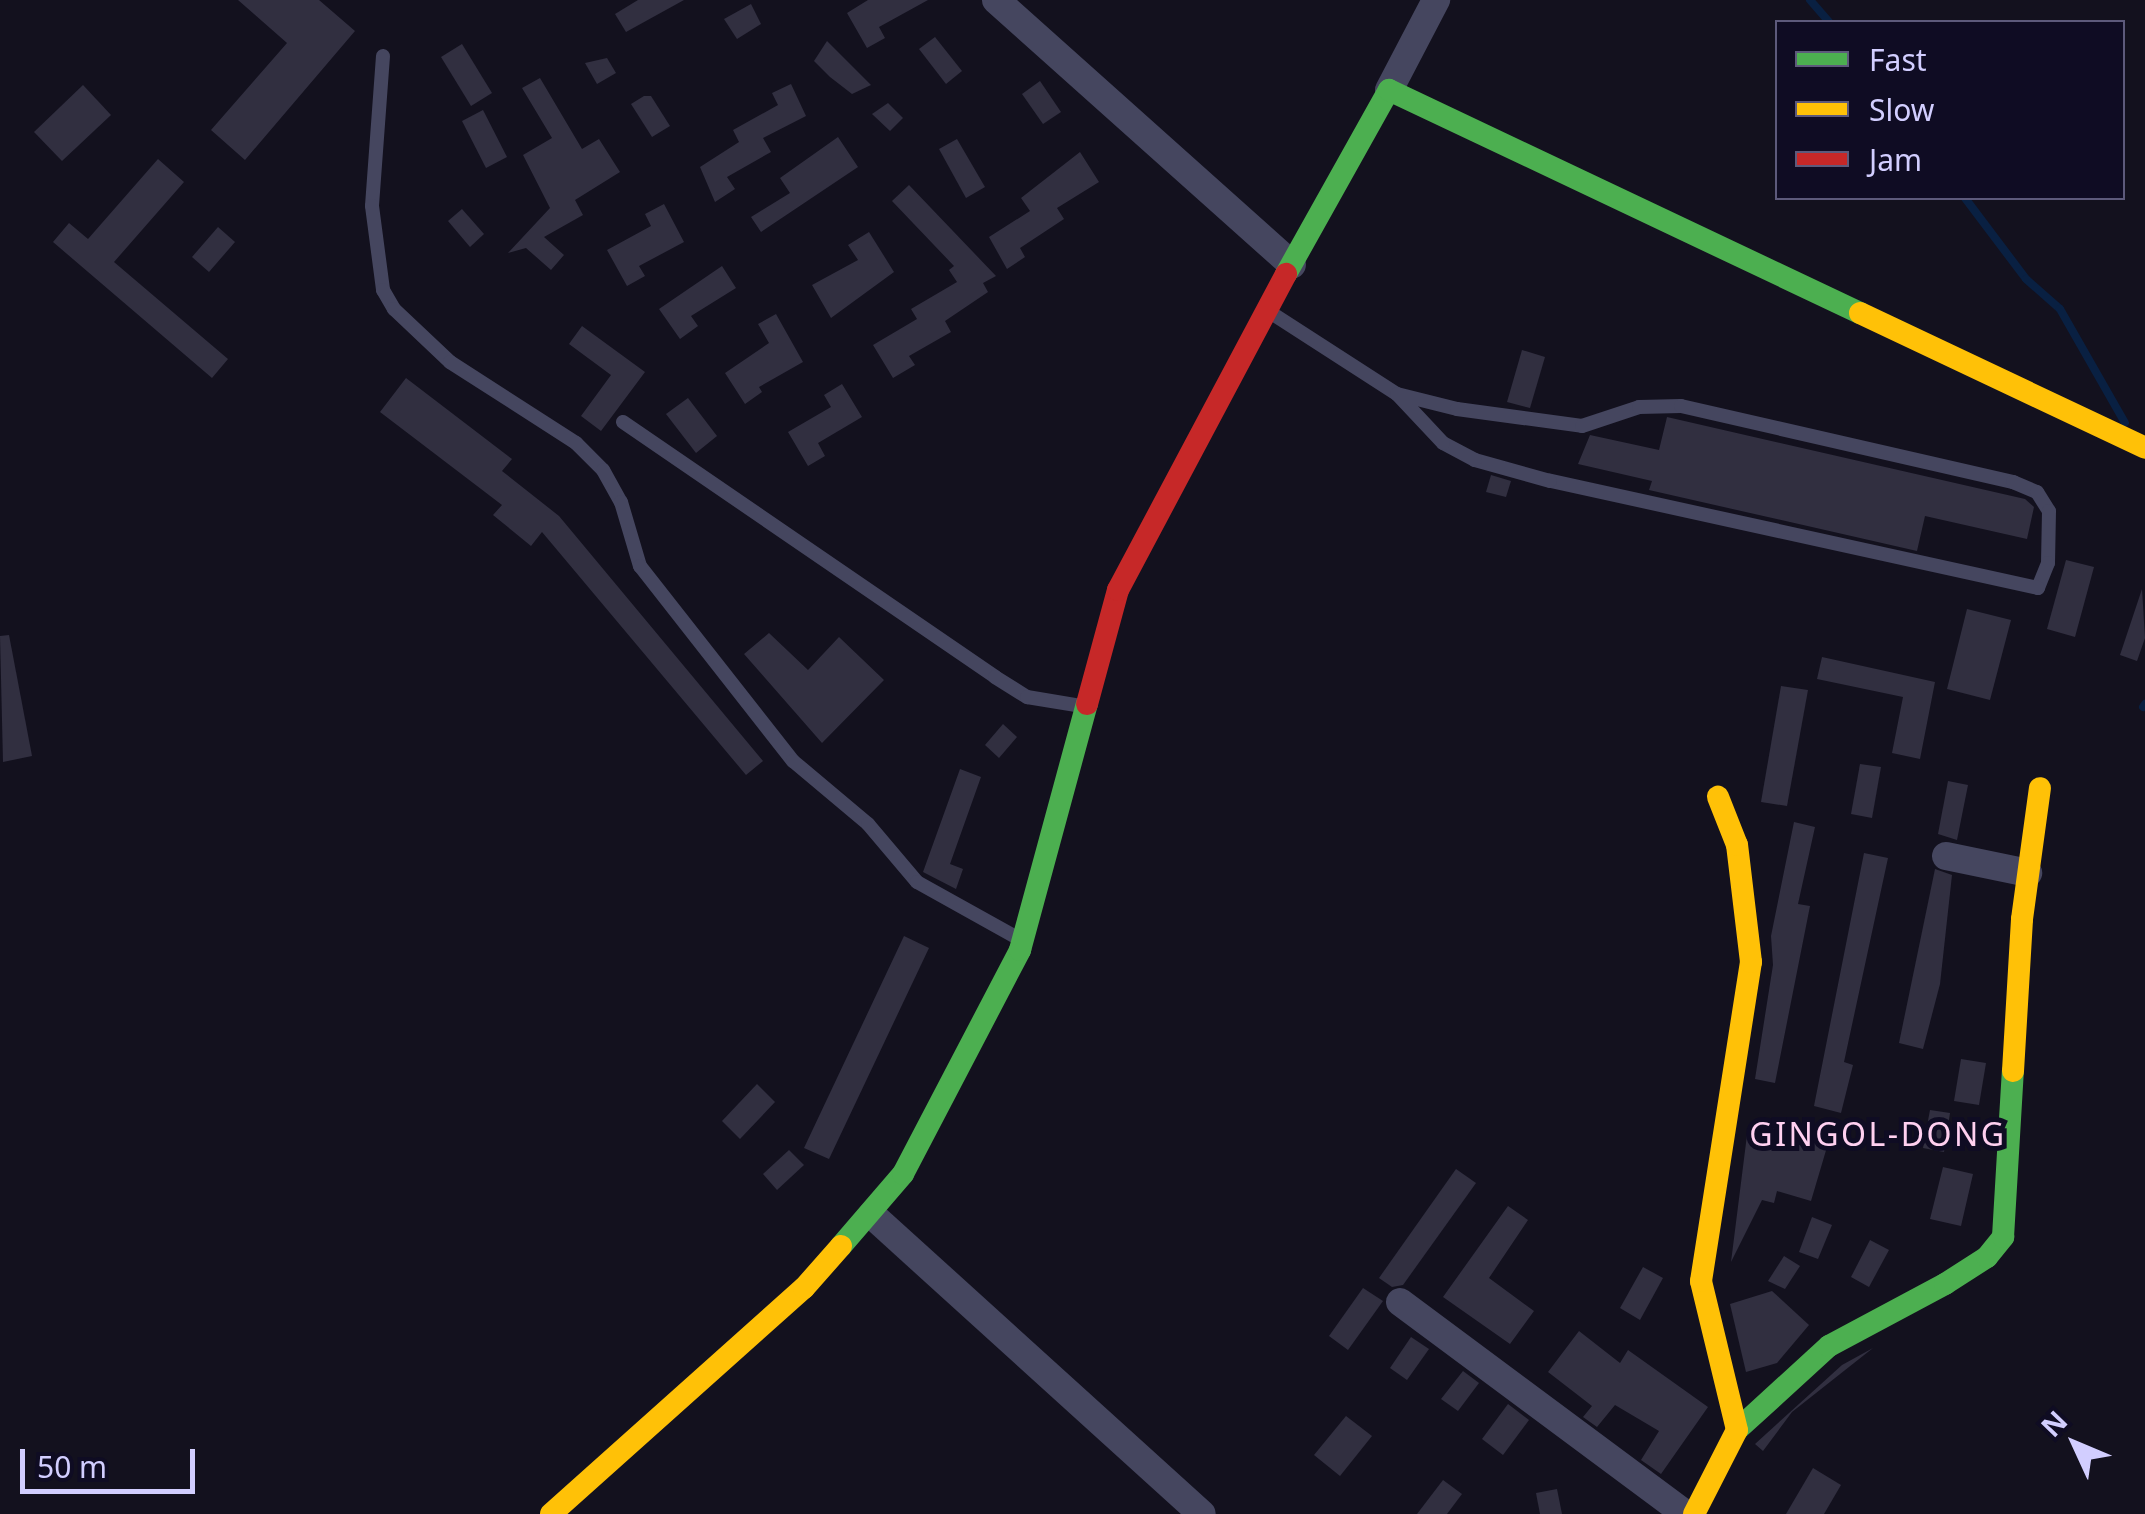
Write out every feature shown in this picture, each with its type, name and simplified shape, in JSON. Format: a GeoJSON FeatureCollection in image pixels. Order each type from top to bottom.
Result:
{"type":"FeatureCollection","features":[{"type":"Feature","properties":{"kind":"main road"},"geometry":{"type":"LineString","coordinates":[[551,1514],[709,1378],[872,1216],[902,1174],[1023,941],[1083,706],[1118,590],[1388,90],[2145,448]]}},
{"type":"Feature","properties":{"kind":"main road"},"geometry":{"type":"LineString","coordinates":[[1694,1514],[1737,1430],[1828,1346],[1945,1284],[1987,1257],[2003,1237],[2028,873],[2040,788]]}},
{"type":"Feature","properties":{"kind":"main road"},"geometry":{"type":"LineString","coordinates":[[1718,796],[1737,845],[1752,962],[1735,1099],[1701,1281],[1737,1430]]}},
{"type":"Feature","properties":{"kind":"street"},"geometry":{"type":"LineString","coordinates":[[996,0],[1292,264]]}},
{"type":"Feature","properties":{"kind":"street"},"geometry":{"type":"LineString","coordinates":[[1388,90],[1436,0]]}},
{"type":"Feature","properties":{"kind":"street"},"geometry":{"type":"LineString","coordinates":[[1946,856],[2028,873]]}},
{"type":"Feature","properties":{"kind":"street"},"geometry":{"type":"LineString","coordinates":[[872,1216],[1202,1514]]}},
{"type":"Feature","properties":{"kind":"street"},"geometry":{"type":"LineString","coordinates":[[1400,1302],[1685,1514]]}},
{"type":"Feature","properties":{"kind":"lane"},"geometry":{"type":"LineString","coordinates":[[384,56],[372,206],[383,290],[394,309],[450,362],[576,443],[603,470],[622,502],[640,566],[793,761],[868,824],[917,882],[1023,941]]}},
{"type":"Feature","properties":{"kind":"lane"},"geometry":{"type":"LineString","coordinates":[[1267,310],[1398,394],[1443,443],[1475,460],[1550,481],[2038,588],[2048,563],[2049,511],[2038,492],[2013,482],[1680,406],[1639,407],[1582,426],[1398,394]]}},
{"type":"Feature","properties":{"kind":"lane"},"geometry":{"type":"LineString","coordinates":[[623,422],[1027,697],[1083,706]]}},
{"type":"Feature","properties":{"kind":"building"},"geometry":{"type":"Polygon","coordinates":[[[238,0],[319,0],[355,31],[245,160],[211,130],[287,43],[238,0]]]}},
{"type":"Feature","properties":{"kind":"building"},"geometry":{"type":"Polygon","coordinates":[[[638,0],[684,0],[626,32],[615,14],[638,0]]]}},
{"type":"Feature","properties":{"kind":"building"},"geometry":{"type":"Polygon","coordinates":[[[868,0],[928,0],[879,27],[885,38],[867,48],[847,13],[868,0]]]}},
{"type":"Feature","properties":{"kind":"building"},"geometry":{"type":"Polygon","coordinates":[[[751,4],[761,24],[737,39],[724,19],[751,4]]]}},
{"type":"Feature","properties":{"kind":"building"},"geometry":{"type":"Polygon","coordinates":[[[935,37],[962,71],[946,84],[919,49],[935,37]]]}},
{"type":"Feature","properties":{"kind":"building"},"geometry":{"type":"Polygon","coordinates":[[[827,41],[871,85],[852,94],[814,61],[827,41]]]}},
{"type":"Feature","properties":{"kind":"building"},"geometry":{"type":"Polygon","coordinates":[[[462,44],[492,93],[471,106],[441,57],[462,44]]]}},
{"type":"Feature","properties":{"kind":"building"},"geometry":{"type":"Polygon","coordinates":[[[607,58],[616,73],[597,84],[585,63],[607,58]]]}},
{"type":"Feature","properties":{"kind":"building"},"geometry":{"type":"Polygon","coordinates":[[[540,78],[582,149],[599,139],[620,172],[575,200],[583,215],[544,237],[564,255],[551,270],[526,248],[508,253],[550,208],[523,155],[552,138],[522,88],[540,78]]]}},
{"type":"Feature","properties":{"kind":"building"},"geometry":{"type":"Polygon","coordinates":[[[1040,81],[1061,112],[1043,124],[1022,94],[1040,81]]]}},
{"type":"Feature","properties":{"kind":"building"},"geometry":{"type":"Polygon","coordinates":[[[791,84],[806,116],[763,138],[771,152],[727,177],[735,189],[715,202],[700,167],[739,142],[733,130],[778,105],[772,93],[791,84]]]}},
{"type":"Feature","properties":{"kind":"building"},"geometry":{"type":"Polygon","coordinates":[[[83,85],[111,115],[62,161],[34,132],[83,85]]]}},
{"type":"Feature","properties":{"kind":"building"},"geometry":{"type":"Polygon","coordinates":[[[651,96],[670,126],[652,137],[631,104],[651,96]]]}},
{"type":"Feature","properties":{"kind":"building"},"geometry":{"type":"Polygon","coordinates":[[[888,103],[903,118],[890,131],[872,114],[888,103]]]}},
{"type":"Feature","properties":{"kind":"building"},"geometry":{"type":"Polygon","coordinates":[[[483,110],[507,157],[486,168],[462,121],[483,110]]]}},
{"type":"Feature","properties":{"kind":"building"},"geometry":{"type":"Polygon","coordinates":[[[838,137],[858,167],[761,232],[751,217],[790,193],[780,178],[838,137]]]}},
{"type":"Feature","properties":{"kind":"building"},"geometry":{"type":"Polygon","coordinates":[[[957,139],[985,187],[966,198],[939,149],[957,139]]]}},
{"type":"Feature","properties":{"kind":"building"},"geometry":{"type":"Polygon","coordinates":[[[1080,152],[1099,182],[1057,208],[1064,219],[1020,248],[1025,257],[1007,269],[989,237],[1030,211],[1021,198],[1080,152]]]}},
{"type":"Feature","properties":{"kind":"building"},"geometry":{"type":"Polygon","coordinates":[[[158,159],[184,182],[114,262],[228,359],[212,378],[53,242],[69,223],[88,239],[158,159]]]}},
{"type":"Feature","properties":{"kind":"building"},"geometry":{"type":"Polygon","coordinates":[[[909,185],[996,276],[983,283],[988,292],[945,321],[951,332],[909,356],[915,365],[893,378],[873,345],[917,319],[911,309],[957,282],[949,270],[954,266],[892,201],[909,185]]]}},
{"type":"Feature","properties":{"kind":"building"},"geometry":{"type":"Polygon","coordinates":[[[664,204],[684,242],[639,266],[645,276],[627,286],[607,250],[651,226],[645,214],[664,204]]]}},
{"type":"Feature","properties":{"kind":"building"},"geometry":{"type":"Polygon","coordinates":[[[462,209],[484,234],[470,247],[448,221],[462,209]]]}},
{"type":"Feature","properties":{"kind":"building"},"geometry":{"type":"Polygon","coordinates":[[[218,227],[235,242],[209,272],[192,257],[218,227]]]}},
{"type":"Feature","properties":{"kind":"building"},"geometry":{"type":"Polygon","coordinates":[[[869,232],[894,272],[831,318],[812,285],[858,260],[848,245],[869,232]]]}},
{"type":"Feature","properties":{"kind":"building"},"geometry":{"type":"Polygon","coordinates":[[[722,266],[736,288],[691,316],[698,326],[680,339],[659,309],[722,266]]]}},
{"type":"Feature","properties":{"kind":"building"},"geometry":{"type":"Polygon","coordinates":[[[776,314],[803,362],[759,387],[762,392],[745,404],[725,373],[769,343],[758,324],[776,314]]]}},
{"type":"Feature","properties":{"kind":"building"},"geometry":{"type":"Polygon","coordinates":[[[582,326],[645,372],[601,431],[581,416],[611,375],[569,344],[582,326]]]}},
{"type":"Feature","properties":{"kind":"building"},"geometry":{"type":"Polygon","coordinates":[[[1522,350],[1545,357],[1530,408],[1507,402],[1522,350]]]}},
{"type":"Feature","properties":{"kind":"building"},"geometry":{"type":"Polygon","coordinates":[[[406,378],[512,459],[502,471],[559,516],[763,761],[746,775],[542,532],[531,546],[493,515],[502,505],[380,412],[406,378]]]}},
{"type":"Feature","properties":{"kind":"building"},"geometry":{"type":"Polygon","coordinates":[[[842,384],[862,417],[818,443],[825,456],[808,466],[788,432],[831,407],[824,395],[842,384]]]}},
{"type":"Feature","properties":{"kind":"building"},"geometry":{"type":"Polygon","coordinates":[[[688,398],[717,436],[696,453],[666,414],[688,398]]]}},
{"type":"Feature","properties":{"kind":"building"},"geometry":{"type":"Polygon","coordinates":[[[1667,417],[2025,499],[2034,507],[2027,539],[1925,516],[1917,551],[1649,490],[1652,481],[1578,464],[1590,435],[1659,450],[1667,417]]]}},
{"type":"Feature","properties":{"kind":"building"},"geometry":{"type":"Polygon","coordinates":[[[1491,475],[1511,481],[1506,497],[1486,492],[1491,475]]]}},
{"type":"Feature","properties":{"kind":"building"},"geometry":{"type":"Polygon","coordinates":[[[2066,560],[2094,567],[2075,637],[2047,629],[2066,560]]]}},
{"type":"Feature","properties":{"kind":"building"},"geometry":{"type":"Polygon","coordinates":[[[2142,589],[2145,638],[2137,661],[2120,655],[2142,589]]]}},
{"type":"Feature","properties":{"kind":"building"},"geometry":{"type":"Polygon","coordinates":[[[1967,609],[2011,620],[1990,700],[1947,689],[1967,609]]]}},
{"type":"Feature","properties":{"kind":"building"},"geometry":{"type":"Polygon","coordinates":[[[769,633],[808,670],[839,637],[884,680],[822,743],[744,654],[769,633]]]}},
{"type":"Feature","properties":{"kind":"building"},"geometry":{"type":"Polygon","coordinates":[[[9,635],[32,756],[3,762],[0,636],[9,635]]]}},
{"type":"Feature","properties":{"kind":"building"},"geometry":{"type":"Polygon","coordinates":[[[1822,657],[1935,682],[1920,759],[1892,753],[1903,697],[1817,679],[1822,657]]]}},
{"type":"Feature","properties":{"kind":"building"},"geometry":{"type":"Polygon","coordinates":[[[1781,686],[1808,690],[1787,806],[1761,802],[1781,686]]]}},
{"type":"Feature","properties":{"kind":"building"},"geometry":{"type":"Polygon","coordinates":[[[1003,724],[1017,737],[999,758],[985,745],[1003,724]]]}},
{"type":"Feature","properties":{"kind":"building"},"geometry":{"type":"Polygon","coordinates":[[[1860,764],[1881,767],[1872,818],[1851,814],[1860,764]]]}},
{"type":"Feature","properties":{"kind":"building"},"geometry":{"type":"Polygon","coordinates":[[[960,769],[981,777],[950,864],[963,869],[956,889],[923,872],[960,769]]]}},
{"type":"Feature","properties":{"kind":"building"},"geometry":{"type":"Polygon","coordinates":[[[1948,781],[1968,785],[1957,840],[1938,834],[1948,781]]]}},
{"type":"Feature","properties":{"kind":"building"},"geometry":{"type":"Polygon","coordinates":[[[1794,822],[1815,827],[1798,904],[1810,906],[1775,1083],[1755,1079],[1773,965],[1771,936],[1794,822]]]}},
{"type":"Feature","properties":{"kind":"building"},"geometry":{"type":"Polygon","coordinates":[[[1864,853],[1888,858],[1844,1062],[1853,1065],[1841,1113],[1814,1106],[1864,853]]]}},
{"type":"Feature","properties":{"kind":"building"},"geometry":{"type":"Polygon","coordinates":[[[1935,869],[1952,875],[1940,984],[1923,1049],[1899,1043],[1935,869]]]}},
{"type":"Feature","properties":{"kind":"building"},"geometry":{"type":"Polygon","coordinates":[[[904,936],[929,948],[829,1159],[804,1148],[904,936]]]}},
{"type":"Feature","properties":{"kind":"building"},"geometry":{"type":"Polygon","coordinates":[[[1961,1059],[1986,1063],[1979,1105],[1954,1101],[1961,1059]]]}},
{"type":"Feature","properties":{"kind":"building"},"geometry":{"type":"Polygon","coordinates":[[[757,1084],[775,1102],[740,1139],[722,1121],[757,1084]]]}},
{"type":"Feature","properties":{"kind":"building"},"geometry":{"type":"Polygon","coordinates":[[[1930,1110],[1950,1113],[1944,1152],[1923,1148],[1930,1110]]]}},
{"type":"Feature","properties":{"kind":"building"},"geometry":{"type":"Polygon","coordinates":[[[1764,1124],[1827,1147],[1811,1201],[1777,1191],[1774,1203],[1762,1200],[1731,1262],[1747,1135],[1761,1138],[1764,1124]]]}},
{"type":"Feature","properties":{"kind":"building"},"geometry":{"type":"Polygon","coordinates":[[[789,1150],[804,1165],[777,1190],[763,1174],[789,1150]]]}},
{"type":"Feature","properties":{"kind":"building"},"geometry":{"type":"Polygon","coordinates":[[[1943,1167],[1973,1174],[1961,1226],[1930,1219],[1943,1167]]]}},
{"type":"Feature","properties":{"kind":"building"},"geometry":{"type":"Polygon","coordinates":[[[1456,1169],[1476,1183],[1403,1285],[1392,1287],[1379,1278],[1456,1169]]]}},
{"type":"Feature","properties":{"kind":"building"},"geometry":{"type":"Polygon","coordinates":[[[1508,1206],[1528,1220],[1489,1278],[1534,1311],[1510,1344],[1443,1297],[1508,1206]]]}},
{"type":"Feature","properties":{"kind":"building"},"geometry":{"type":"Polygon","coordinates":[[[1812,1217],[1832,1225],[1818,1259],[1799,1252],[1812,1217]]]}},
{"type":"Feature","properties":{"kind":"building"},"geometry":{"type":"Polygon","coordinates":[[[1870,1240],[1889,1250],[1869,1287],[1851,1277],[1870,1240]]]}},
{"type":"Feature","properties":{"kind":"building"},"geometry":{"type":"Polygon","coordinates":[[[1784,1256],[1800,1266],[1785,1289],[1768,1281],[1784,1256]]]}},
{"type":"Feature","properties":{"kind":"building"},"geometry":{"type":"Polygon","coordinates":[[[1643,1267],[1663,1278],[1640,1320],[1620,1308],[1643,1267]]]}},
{"type":"Feature","properties":{"kind":"building"},"geometry":{"type":"Polygon","coordinates":[[[1363,1288],[1383,1301],[1348,1350],[1329,1336],[1363,1288]]]}},
{"type":"Feature","properties":{"kind":"building"},"geometry":{"type":"Polygon","coordinates":[[[1772,1291],[1809,1325],[1777,1363],[1746,1372],[1730,1304],[1772,1291]]]}},
{"type":"Feature","properties":{"kind":"building"},"geometry":{"type":"Polygon","coordinates":[[[1579,1331],[1620,1363],[1628,1350],[1708,1407],[1661,1474],[1641,1460],[1659,1431],[1615,1405],[1597,1427],[1583,1417],[1592,1406],[1548,1372],[1579,1331]]]}},
{"type":"Feature","properties":{"kind":"building"},"geometry":{"type":"Polygon","coordinates":[[[1411,1337],[1429,1349],[1407,1380],[1390,1368],[1411,1337]]]}},
{"type":"Feature","properties":{"kind":"building"},"geometry":{"type":"Polygon","coordinates":[[[1873,1348],[1792,1412],[1763,1451],[1755,1444],[1842,1365],[1873,1348]]]}},
{"type":"Feature","properties":{"kind":"building"},"geometry":{"type":"Polygon","coordinates":[[[1463,1371],[1479,1383],[1458,1411],[1441,1399],[1463,1371]]]}},
{"type":"Feature","properties":{"kind":"building"},"geometry":{"type":"Polygon","coordinates":[[[1508,1404],[1529,1420],[1503,1455],[1482,1439],[1508,1404]]]}},
{"type":"Feature","properties":{"kind":"building"},"geometry":{"type":"Polygon","coordinates":[[[1346,1416],[1372,1436],[1340,1476],[1314,1455],[1346,1416]]]}},
{"type":"Feature","properties":{"kind":"building"},"geometry":{"type":"Polygon","coordinates":[[[1813,1468],[1841,1485],[1824,1514],[1786,1514],[1813,1468]]]}},
{"type":"Feature","properties":{"kind":"building"},"geometry":{"type":"Polygon","coordinates":[[[1443,1480],[1462,1494],[1447,1514],[1417,1514],[1443,1480]]]}},
{"type":"Feature","properties":{"kind":"building"},"geometry":{"type":"Polygon","coordinates":[[[1557,1489],[1562,1514],[1540,1514],[1536,1493],[1557,1489]]]}},
{"type":"Feature","properties":{"kind":"waterway"},"geometry":{"type":"LineString","coordinates":[[1810,0],[1827,20]]}},
{"type":"Feature","properties":{"kind":"waterway"},"geometry":{"type":"LineString","coordinates":[[1967,200],[2026,279],[2060,309],[2125,423]]}},
{"type":"Feature","properties":{"kind":"traffic: fast"},"geometry":{"type":"LineString","coordinates":[[1286,274],[1389,90],[1860,313]]}},
{"type":"Feature","properties":{"kind":"traffic: fast"},"geometry":{"type":"LineString","coordinates":[[841,1246],[903,1174],[1020,950],[1087,704]]}},
{"type":"Feature","properties":{"kind":"traffic: fast"},"geometry":{"type":"LineString","coordinates":[[1737,1430],[1829,1346],[1945,1284],[1987,1257],[2003,1237],[2013,1071]]}},
{"type":"Feature","properties":{"kind":"traffic: slow"},"geometry":{"type":"LineString","coordinates":[[1860,313],[2145,448]]}},
{"type":"Feature","properties":{"kind":"traffic: slow"},"geometry":{"type":"LineString","coordinates":[[2013,1071],[2022,919],[2040,788]]}},
{"type":"Feature","properties":{"kind":"traffic: slow"},"geometry":{"type":"LineString","coordinates":[[1694,1514],[1737,1430],[1701,1281],[1751,962],[1737,845],[1718,797]]}},
{"type":"Feature","properties":{"kind":"traffic: slow"},"geometry":{"type":"LineString","coordinates":[[551,1514],[804,1288],[841,1246]]}},
{"type":"Feature","properties":{"kind":"traffic: jam"},"geometry":{"type":"LineString","coordinates":[[1087,704],[1118,590],[1286,274]]}},
{"type":"Feature","properties":{"kind":"district","name":"GINGOL-DONG"},"geometry":{"type":"Point","coordinates":[1878,1134]}}]}
